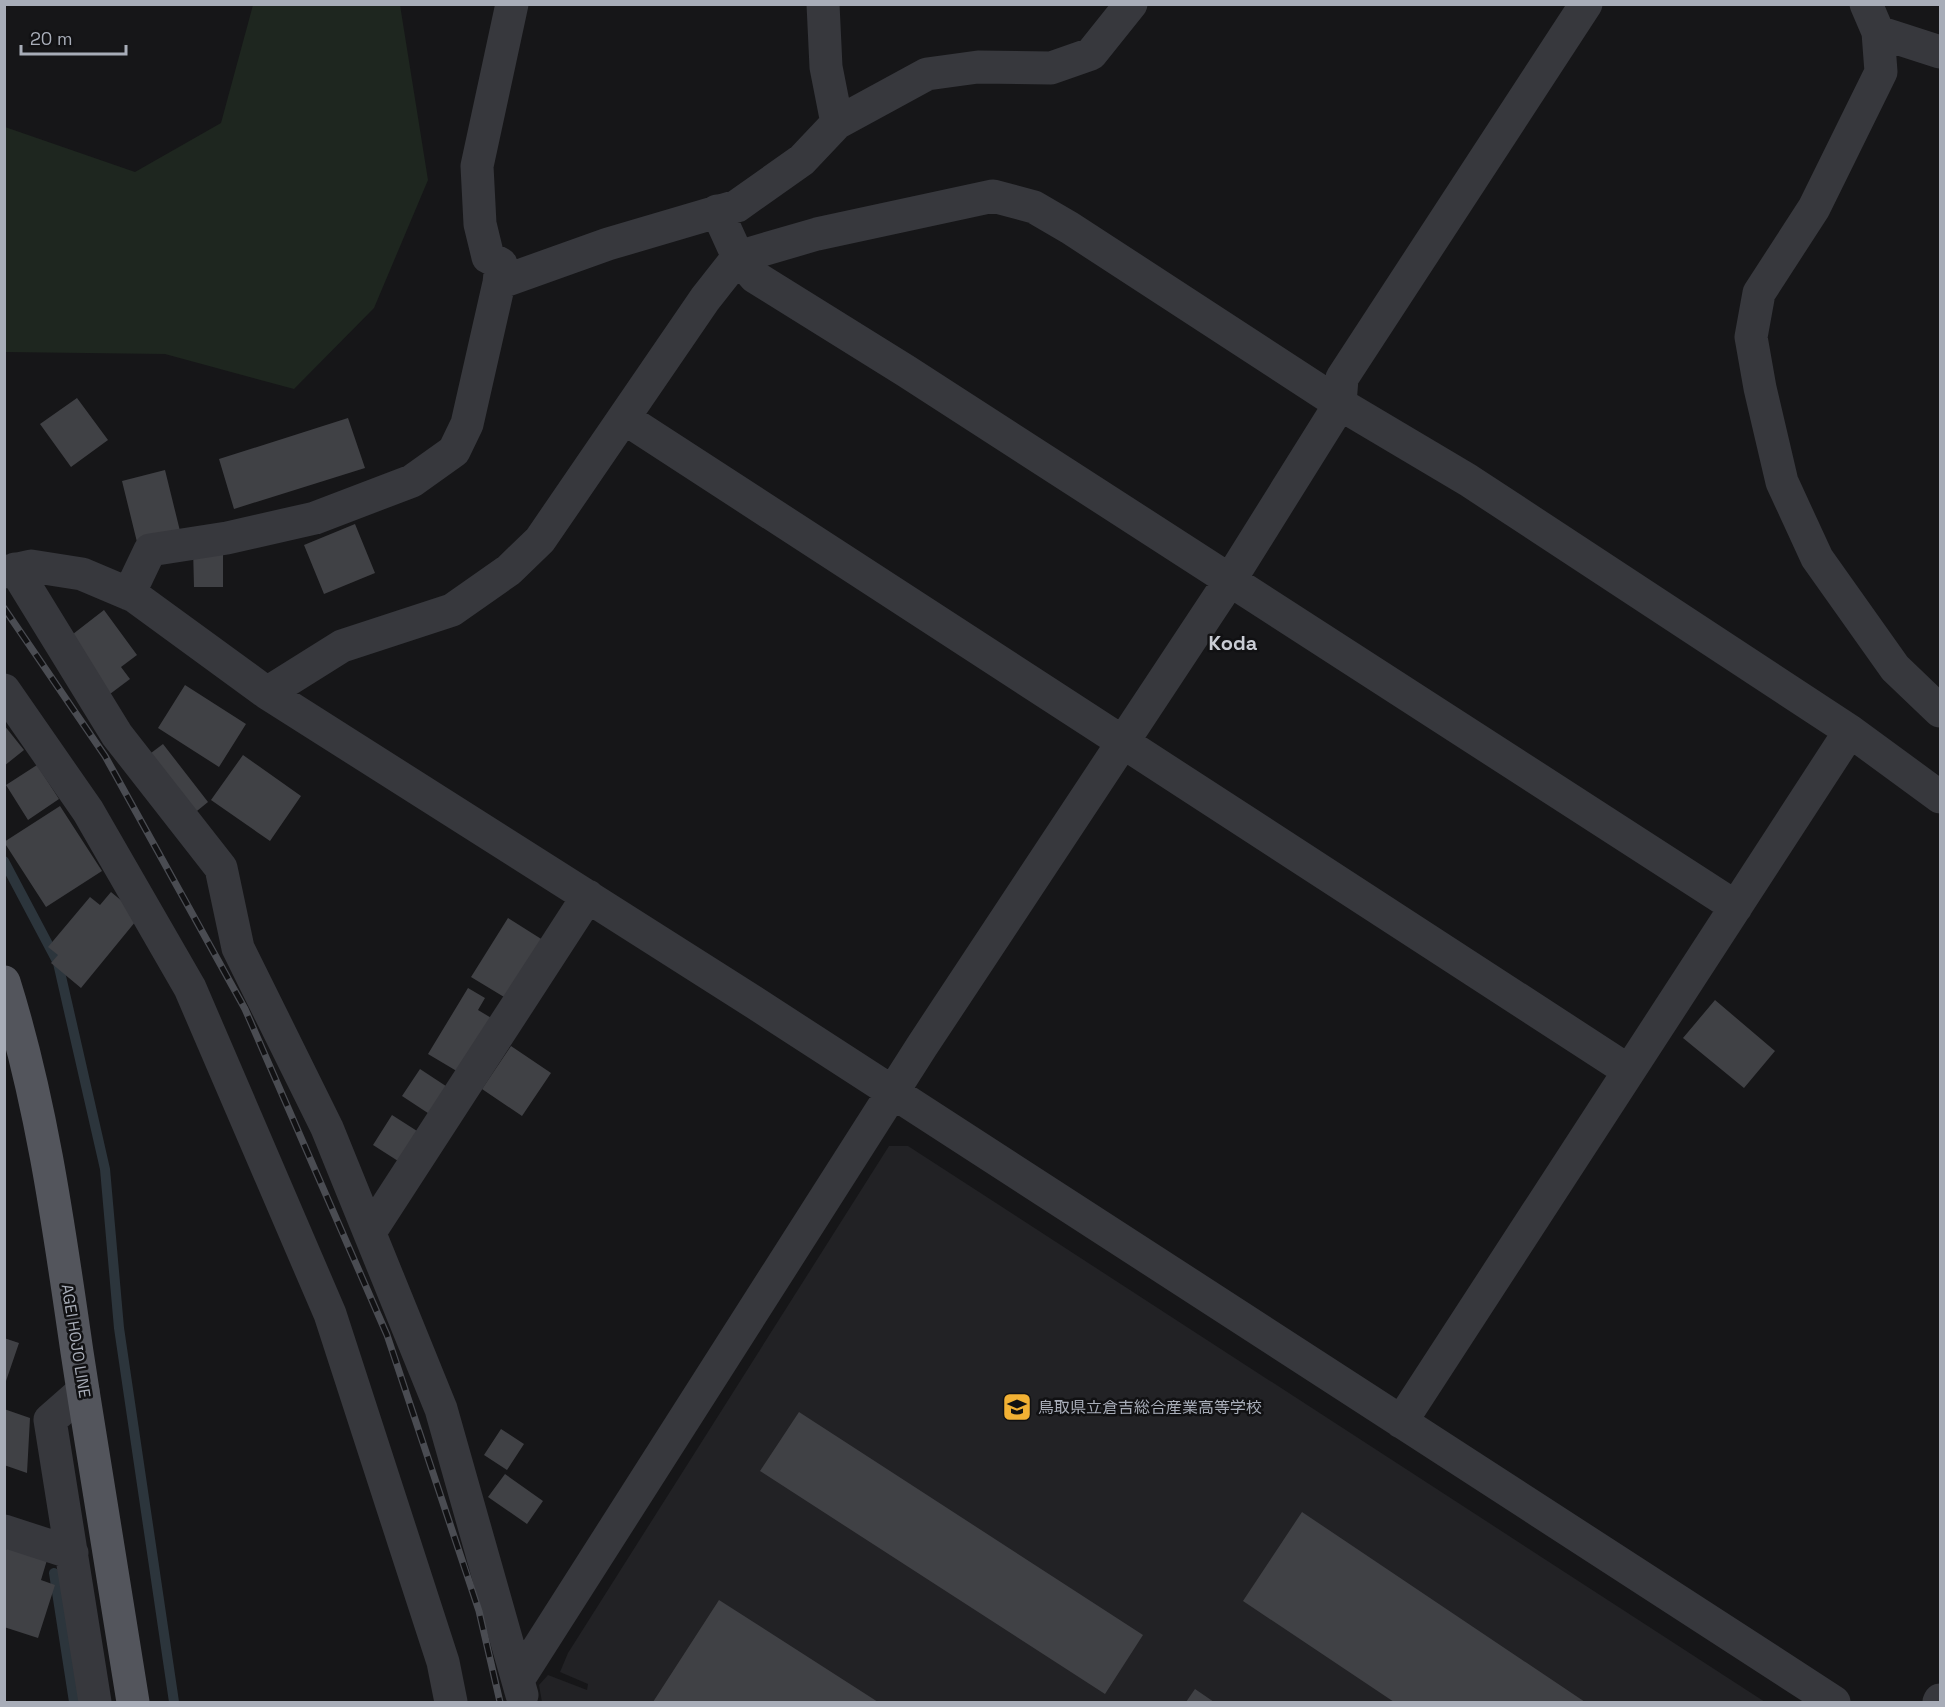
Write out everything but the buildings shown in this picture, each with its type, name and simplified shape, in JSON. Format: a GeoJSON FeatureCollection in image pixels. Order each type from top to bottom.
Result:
{"type":"FeatureCollection","features":[{"type":"Feature","properties":{"kind":"main road","name":"AGEI HOJO LINE"},"geometry":{"type":"LineString","coordinates":[[4,982],[18,1026],[38,1107],[133,1702]]}},
{"type":"Feature","properties":{"kind":"street"},"geometry":{"type":"LineString","coordinates":[[129,594],[150,550],[226,538],[315,518],[412,481],[454,451],[467,424],[499,283],[501,264],[488,257],[480,224],[477,166],[512,4]]}},
{"type":"Feature","properties":{"kind":"street"},"geometry":{"type":"LineString","coordinates":[[823,4],[826,67],[837,123]]}},
{"type":"Feature","properties":{"kind":"street"},"geometry":{"type":"LineString","coordinates":[[499,283],[608,244],[737,206],[802,160],[837,123],[927,74],[978,67],[1051,68],[1091,54],[1131,4]]}},
{"type":"Feature","properties":{"kind":"street"},"geometry":{"type":"LineString","coordinates":[[520,1691],[892,1093],[1230,580],[1340,404],[1342,378],[1586,4]]}},
{"type":"Feature","properties":{"kind":"street"},"geometry":{"type":"LineString","coordinates":[[1872,18],[1941,52]]}},
{"type":"Feature","properties":{"kind":"street"},"geometry":{"type":"LineString","coordinates":[[1872,18],[1881,72],[1814,208],[1759,293],[1751,337],[1760,388],[1782,482],[1817,558],[1895,668],[1941,711]]}},
{"type":"Feature","properties":{"kind":"street"},"geometry":{"type":"LineString","coordinates":[[267,693],[342,646],[452,610],[509,570],[540,540],[705,299],[738,257],[817,234],[993,196],[1034,207],[1070,228],[1340,404],[1468,480],[1850,731],[1941,797]]}},
{"type":"Feature","properties":{"kind":"street"},"geometry":{"type":"LineString","coordinates":[[717,212],[738,257],[755,277],[906,371],[1736,907]]}},
{"type":"Feature","properties":{"kind":"street"},"geometry":{"type":"LineString","coordinates":[[624,418],[1629,1071]]}},
{"type":"Feature","properties":{"kind":"street"},"geometry":{"type":"LineString","coordinates":[[520,1691],[441,1409],[327,1128],[238,948],[221,868],[117,735],[10,570],[31,566],[82,574],[134,596],[267,693],[588,896],[1834,1702]]}},
{"type":"Feature","properties":{"kind":"street"},"geometry":{"type":"LineString","coordinates":[[4,690],[88,811],[190,988],[330,1314],[443,1662],[451,1702]]}},
{"type":"Feature","properties":{"kind":"street"},"geometry":{"type":"LineString","coordinates":[[1401,1422],[1850,731]]}},
{"type":"Feature","properties":{"kind":"street"},"geometry":{"type":"LineString","coordinates":[[370,1232],[588,896]]}},
{"type":"Feature","properties":{"kind":"street"},"geometry":{"type":"LineString","coordinates":[[83,1391],[50,1420],[95,1702]]}},
{"type":"Feature","properties":{"kind":"street"},"geometry":{"type":"LineString","coordinates":[[4,1531],[72,1553]]}},
{"type":"Feature","properties":{"kind":"shaded area"},"geometry":{"type":"Polygon","coordinates":[[[253,5],[400,5],[428,180],[374,308],[294,389],[165,354],[5,352],[5,127],[135,172],[221,123],[253,5]]]}},
{"type":"Feature","properties":{"kind":"shaded area","name":"鳥取県立倉吉総合産業高等学校"},"geometry":{"type":"Polygon","coordinates":[[[889,1146],[908,1146],[1765,1702],[542,1702],[539,1685],[548,1675],[587,1690],[588,1684],[560,1672],[568,1653],[889,1146]]]}},
{"type":"Feature","properties":{"kind":"waterway"},"geometry":{"type":"LineString","coordinates":[[4,861],[58,963],[105,1169],[119,1328],[174,1702]]}},
{"type":"Feature","properties":{"kind":"waterway"},"geometry":{"type":"LineString","coordinates":[[54,1573],[74,1702]]}},
{"type":"Feature","properties":{"kind":"railway"},"geometry":{"type":"LineString","coordinates":[[4,608],[105,756],[245,1009],[387,1335],[479,1611],[500,1702]]}},
{"type":"Feature","properties":{"kind":"place","name":"鳥取県立倉吉総合産業高等学校"},"geometry":{"type":"Point","coordinates":[1017,1407]}},
{"type":"Feature","properties":{"kind":"district","name":"Koda"},"geometry":{"type":"Point","coordinates":[1233,643]}}]}
